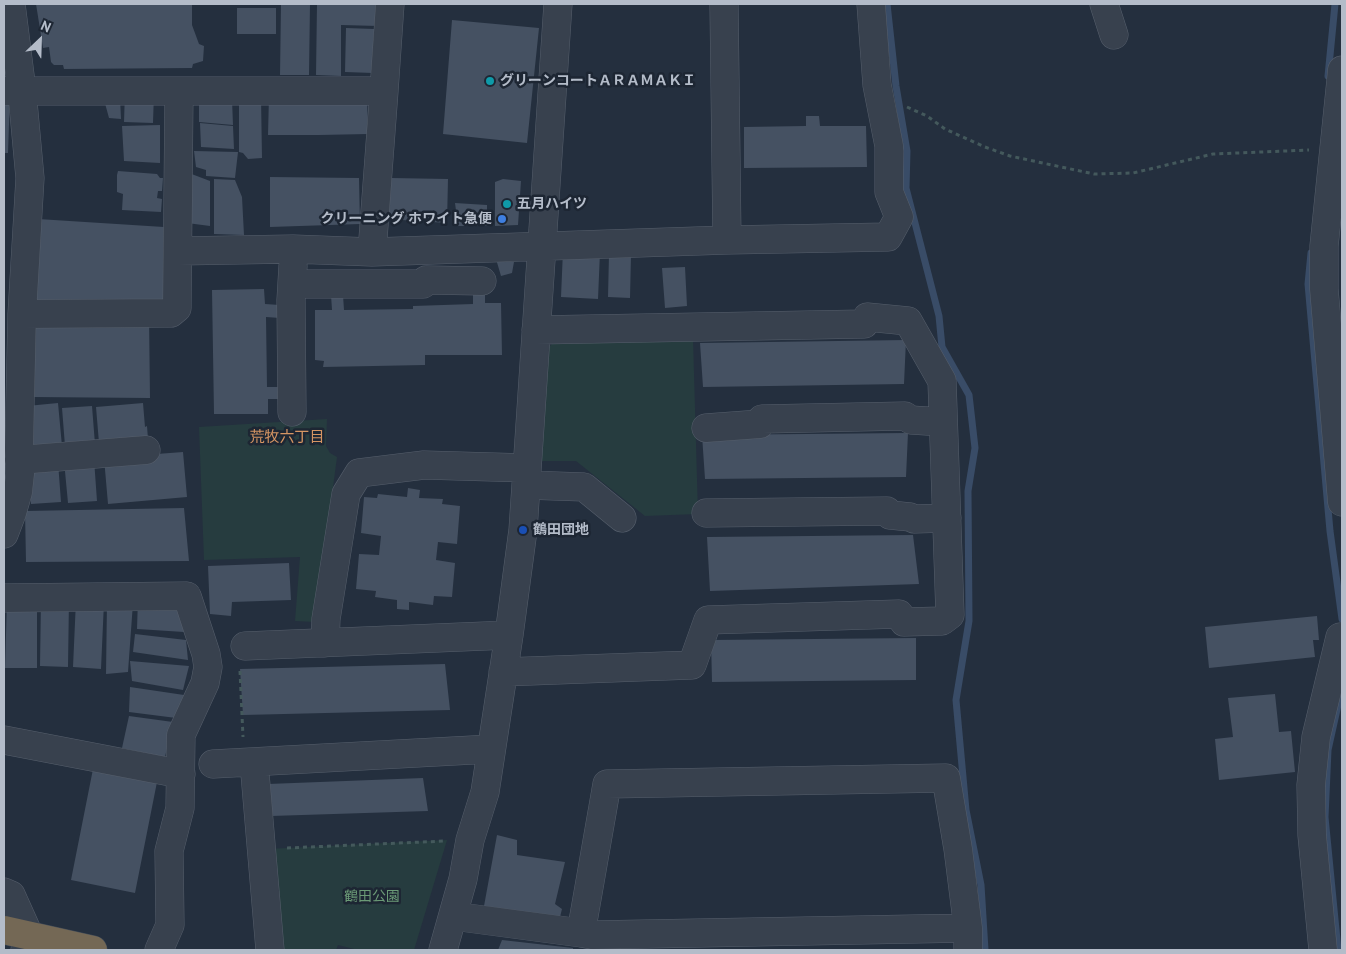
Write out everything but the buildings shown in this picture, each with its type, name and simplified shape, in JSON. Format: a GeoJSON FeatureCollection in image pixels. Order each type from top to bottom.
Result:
{"type":"FeatureCollection","features":[{"type":"Feature","properties":{"kind":"highway"},"geometry":{"type":"LineString","coordinates":[[19,938],[93,950]]}},
{"type":"Feature","properties":{"kind":"street"},"geometry":{"type":"LineString","coordinates":[[4,534],[12,513],[11,493],[20,474],[22,314],[30,178],[13,91],[11,4]]}},
{"type":"Feature","properties":{"kind":"street"},"geometry":{"type":"LineString","coordinates":[[372,252],[390,4]]}},
{"type":"Feature","properties":{"kind":"street"},"geometry":{"type":"LineString","coordinates":[[443,950],[463,879],[470,840],[485,792],[504,672],[523,530],[558,4]]}},
{"type":"Feature","properties":{"kind":"street"},"geometry":{"type":"LineString","coordinates":[[724,4],[727,240]]}},
{"type":"Feature","properties":{"kind":"street"},"geometry":{"type":"LineString","coordinates":[[178,251],[294,249],[372,252],[727,240],[888,237],[898,217],[889,192],[889,146],[878,85],[871,4]]}},
{"type":"Feature","properties":{"kind":"street"},"geometry":{"type":"LineString","coordinates":[[1104,4],[1114,34]]}},
{"type":"Feature","properties":{"kind":"street"},"geometry":{"type":"LineString","coordinates":[[1342,70],[1338,149],[1324,246],[1324,289],[1337,374],[1342,502]]}},
{"type":"Feature","properties":{"kind":"street"},"geometry":{"type":"LineString","coordinates":[[13,91],[384,91]]}},
{"type":"Feature","properties":{"kind":"street"},"geometry":{"type":"LineString","coordinates":[[22,314],[171,313],[177,308],[179,91]]}},
{"type":"Feature","properties":{"kind":"street"},"geometry":{"type":"LineString","coordinates":[[292,412],[292,284],[294,249]]}},
{"type":"Feature","properties":{"kind":"street"},"geometry":{"type":"LineString","coordinates":[[292,284],[423,284],[426,280],[482,281]]}},
{"type":"Feature","properties":{"kind":"street"},"geometry":{"type":"LineString","coordinates":[[504,672],[692,666],[708,620],[900,614],[904,622],[942,622],[950,615],[942,381],[908,321],[867,317],[864,324],[536,330]]}},
{"type":"Feature","properties":{"kind":"street"},"geometry":{"type":"LineString","coordinates":[[706,428],[760,424],[762,419],[905,416],[911,420],[943,422]]}},
{"type":"Feature","properties":{"kind":"street"},"geometry":{"type":"LineString","coordinates":[[19,460],[146,450]]}},
{"type":"Feature","properties":{"kind":"street"},"geometry":{"type":"LineString","coordinates":[[325,643],[326,619],[346,494],[359,472],[424,465],[527,476],[584,487],[622,518]]}},
{"type":"Feature","properties":{"kind":"street"},"geometry":{"type":"LineString","coordinates":[[706,513],[886,511],[890,514],[914,519],[946,518]]}},
{"type":"Feature","properties":{"kind":"street"},"geometry":{"type":"LineString","coordinates":[[4,598],[187,596],[206,654],[208,667],[205,683],[181,735],[180,808],[168,851],[170,925],[158,950]]}},
{"type":"Feature","properties":{"kind":"street"},"geometry":{"type":"LineString","coordinates":[[1323,950],[1312,835],[1311,785],[1316,737],[1341,631]]}},
{"type":"Feature","properties":{"kind":"street"},"geometry":{"type":"LineString","coordinates":[[245,646],[509,635]]}},
{"type":"Feature","properties":{"kind":"street"},"geometry":{"type":"LineString","coordinates":[[4,740],[181,774]]}},
{"type":"Feature","properties":{"kind":"street"},"geometry":{"type":"LineString","coordinates":[[213,764],[491,750]]}},
{"type":"Feature","properties":{"kind":"street"},"geometry":{"type":"LineString","coordinates":[[249,762],[261,849],[270,950]]}},
{"type":"Feature","properties":{"kind":"street"},"geometry":{"type":"LineString","coordinates":[[453,916],[592,935],[968,939],[958,849],[946,778],[606,784],[581,933]]}},
{"type":"Feature","properties":{"kind":"street"},"geometry":{"type":"LineString","coordinates":[[4,892],[11,895],[19,938]]}},
{"type":"Feature","properties":{"kind":"path"},"geometry":{"type":"LineString","coordinates":[[882,107],[902,104],[927,116],[945,129],[985,147],[1010,156],[1094,174],[1134,173],[1213,154],[1338,149]]}},
{"type":"Feature","properties":{"kind":"path"},"geometry":{"type":"LineString","coordinates":[[245,646],[239,653],[249,762]]}},
{"type":"Feature","properties":{"kind":"path"},"geometry":{"type":"LineString","coordinates":[[261,849],[470,840]]}},
{"type":"Feature","properties":{"kind":"green space"},"geometry":{"type":"Polygon","coordinates":[[[693,338],[698,514],[645,516],[576,461],[537,461],[548,348],[556,340],[693,338]]]}},
{"type":"Feature","properties":{"kind":"green space"},"geometry":{"type":"Polygon","coordinates":[[[327,419],[326,446],[330,453],[337,457],[315,622],[295,621],[300,557],[204,560],[199,427],[327,419]]]}},
{"type":"Feature","properties":{"kind":"green space","name":"鶴田公園"},"geometry":{"type":"Polygon","coordinates":[[[447,840],[414,950],[358,950],[338,945],[336,950],[276,950],[267,849],[447,840]]]}},
{"type":"Feature","properties":{"kind":"waterway"},"geometry":{"type":"LineString","coordinates":[[887,4],[896,86],[907,151],[906,188],[939,316],[942,347],[969,395],[975,448],[968,491],[969,621],[956,700],[966,810],[981,885],[985,950]]}},
{"type":"Feature","properties":{"kind":"waterway"},"geometry":{"type":"LineString","coordinates":[[1328,76],[1335,4]]}},
{"type":"Feature","properties":{"kind":"waterway"},"geometry":{"type":"LineString","coordinates":[[1311,253],[1308,284],[1330,531],[1342,619]]}},
{"type":"Feature","properties":{"kind":"waterway"},"geometry":{"type":"LineString","coordinates":[[1338,950],[1325,817],[1328,750],[1342,687]]}},
{"type":"Feature","properties":{"kind":"place","name":"グリーンコートＡＲＡＭＡＫＩ"},"geometry":{"type":"Point","coordinates":[490,81]}},
{"type":"Feature","properties":{"kind":"place","name":"五月ハイツ"},"geometry":{"type":"Point","coordinates":[507,204]}},
{"type":"Feature","properties":{"kind":"place","name":"クリーニング ホワイト急便"},"geometry":{"type":"Point","coordinates":[502,219]}},
{"type":"Feature","properties":{"kind":"place","name":"鶴田団地"},"geometry":{"type":"Point","coordinates":[523,530]}},
{"type":"Feature","properties":{"kind":"district","name":"荒牧六丁目"},"geometry":{"type":"Point","coordinates":[287,438]}}]}
